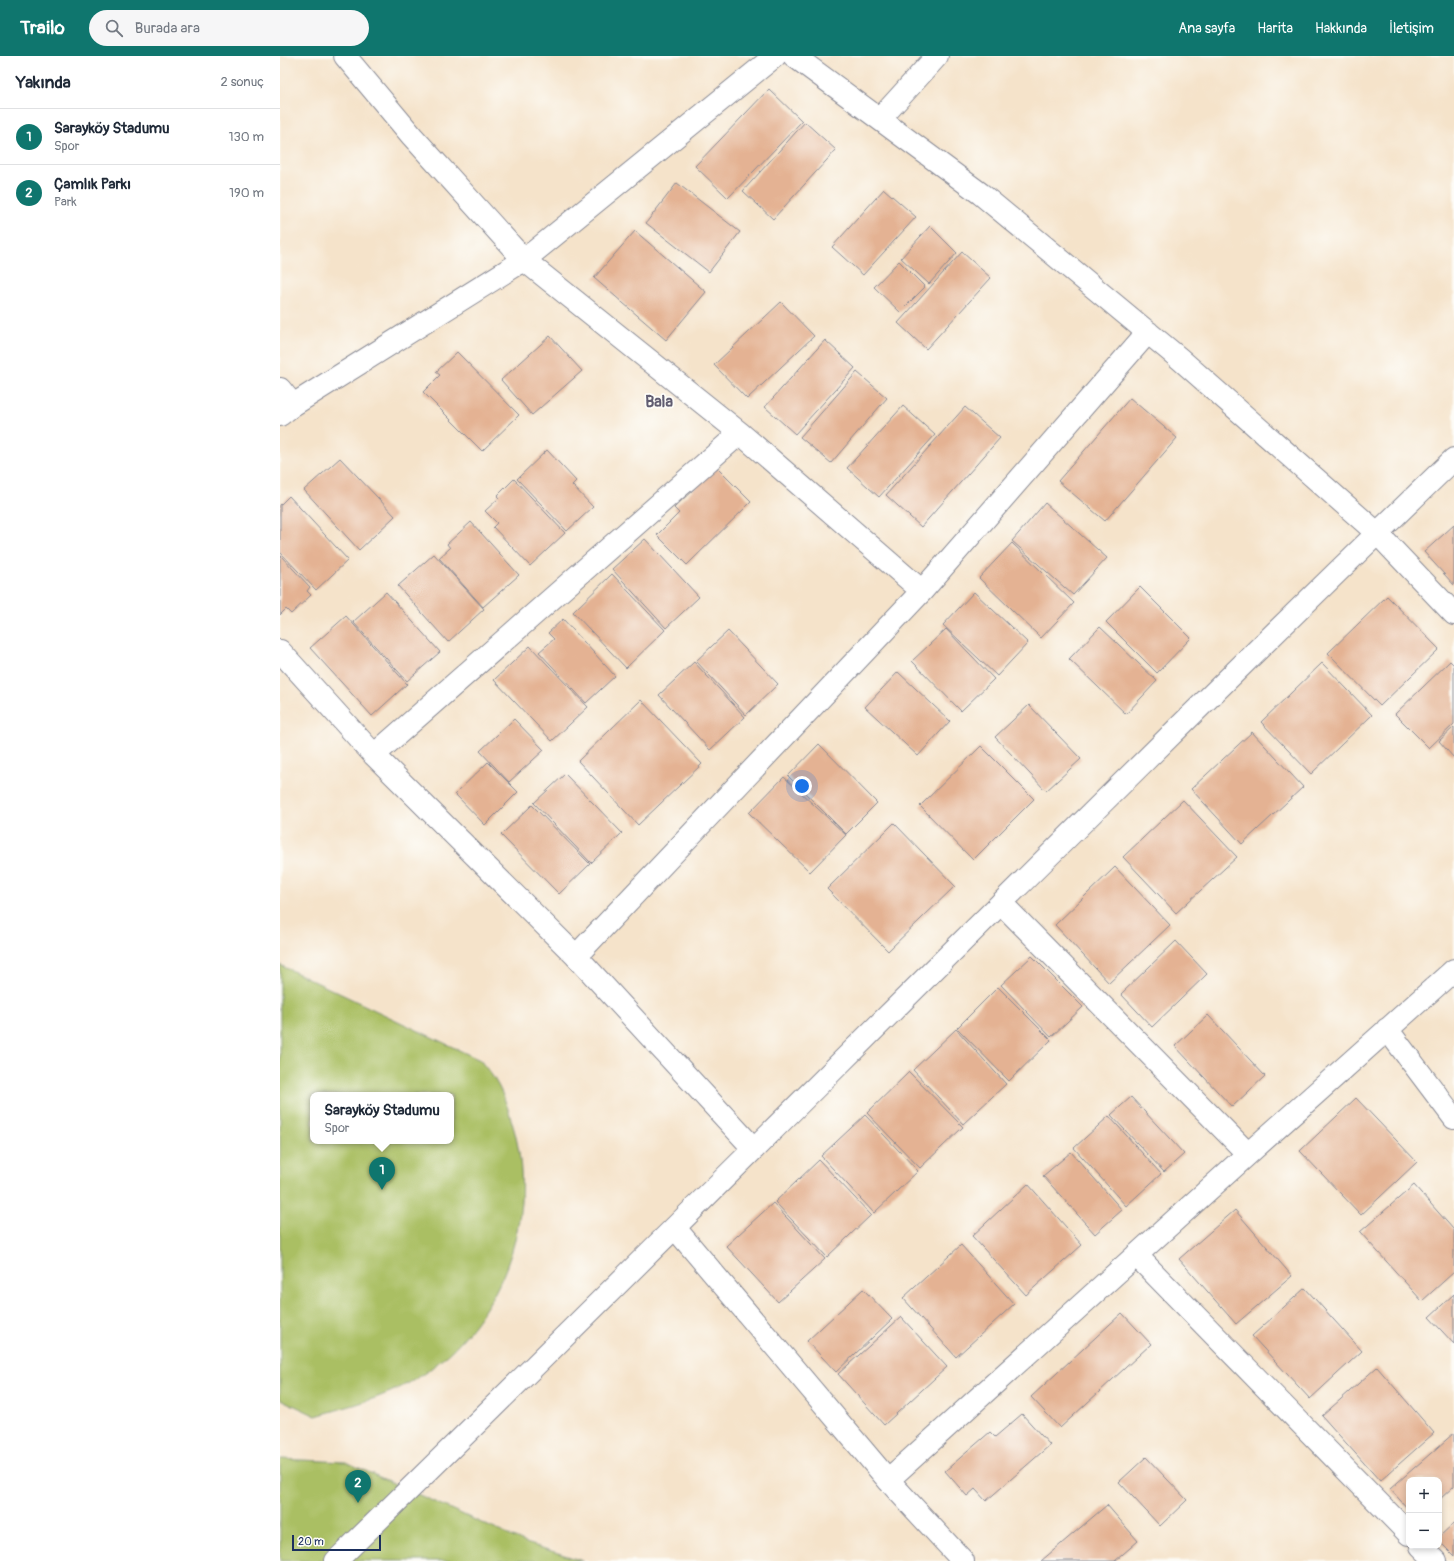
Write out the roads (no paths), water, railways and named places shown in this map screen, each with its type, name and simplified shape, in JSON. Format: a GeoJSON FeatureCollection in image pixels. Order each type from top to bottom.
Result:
{"type":"FeatureCollection","features":[{"type":"Feature","properties":{"kind":"street"},"geometry":{"type":"LineString","coordinates":[[284,403],[524,260],[775,56]]}},
{"type":"Feature","properties":{"kind":"street"},"geometry":{"type":"LineString","coordinates":[[794,56],[981,194],[1180,359],[1377,533],[1454,614]]}},
{"type":"Feature","properties":{"kind":"street"},"geometry":{"type":"LineString","coordinates":[[880,119],[937,56]]}},
{"type":"Feature","properties":{"kind":"street"},"geometry":{"type":"LineString","coordinates":[[353,59],[412,136],[524,260],[740,433],[922,591]]}},
{"type":"Feature","properties":{"kind":"street"},"geometry":{"type":"LineString","coordinates":[[576,956],[922,591],[1148,332]]}},
{"type":"Feature","properties":{"kind":"street"},"geometry":{"type":"LineString","coordinates":[[374,755],[740,433]]}},
{"type":"Feature","properties":{"kind":"street"},"geometry":{"type":"LineString","coordinates":[[336,1561],[676,1228],[1001,903],[1454,458]]}},
{"type":"Feature","properties":{"kind":"street"},"geometry":{"type":"LineString","coordinates":[[280,651],[374,755],[576,956],[754,1149]]}},
{"type":"Feature","properties":{"kind":"street"},"geometry":{"type":"LineString","coordinates":[[1001,903],[1248,1154]]}},
{"type":"Feature","properties":{"kind":"street"},"geometry":{"type":"LineString","coordinates":[[888,1480],[1248,1154],[1454,970]]}},
{"type":"Feature","properties":{"kind":"street"},"geometry":{"type":"LineString","coordinates":[[1387,1029],[1454,1118]]}},
{"type":"Feature","properties":{"kind":"street"},"geometry":{"type":"LineString","coordinates":[[676,1228],[888,1480],[963,1561]]}},
{"type":"Feature","properties":{"kind":"street"},"geometry":{"type":"LineString","coordinates":[[1136,1255],[1406,1531]]}},
{"type":"Feature","properties":{"kind":"street"},"geometry":{"type":"LineString","coordinates":[[1424,1549],[1436,1561]]}},
{"type":"Feature","properties":{"kind":"place","name":"Sarayköy Stadumu"},"geometry":{"type":"Point","coordinates":[382,1190]}},
{"type":"Feature","properties":{"kind":"place","name":"Çamlık Parkı"},"geometry":{"type":"Point","coordinates":[358,1503]}},
{"type":"Feature","properties":{"kind":"district","name":"Bala"},"geometry":{"type":"Point","coordinates":[659,402]}}]}
